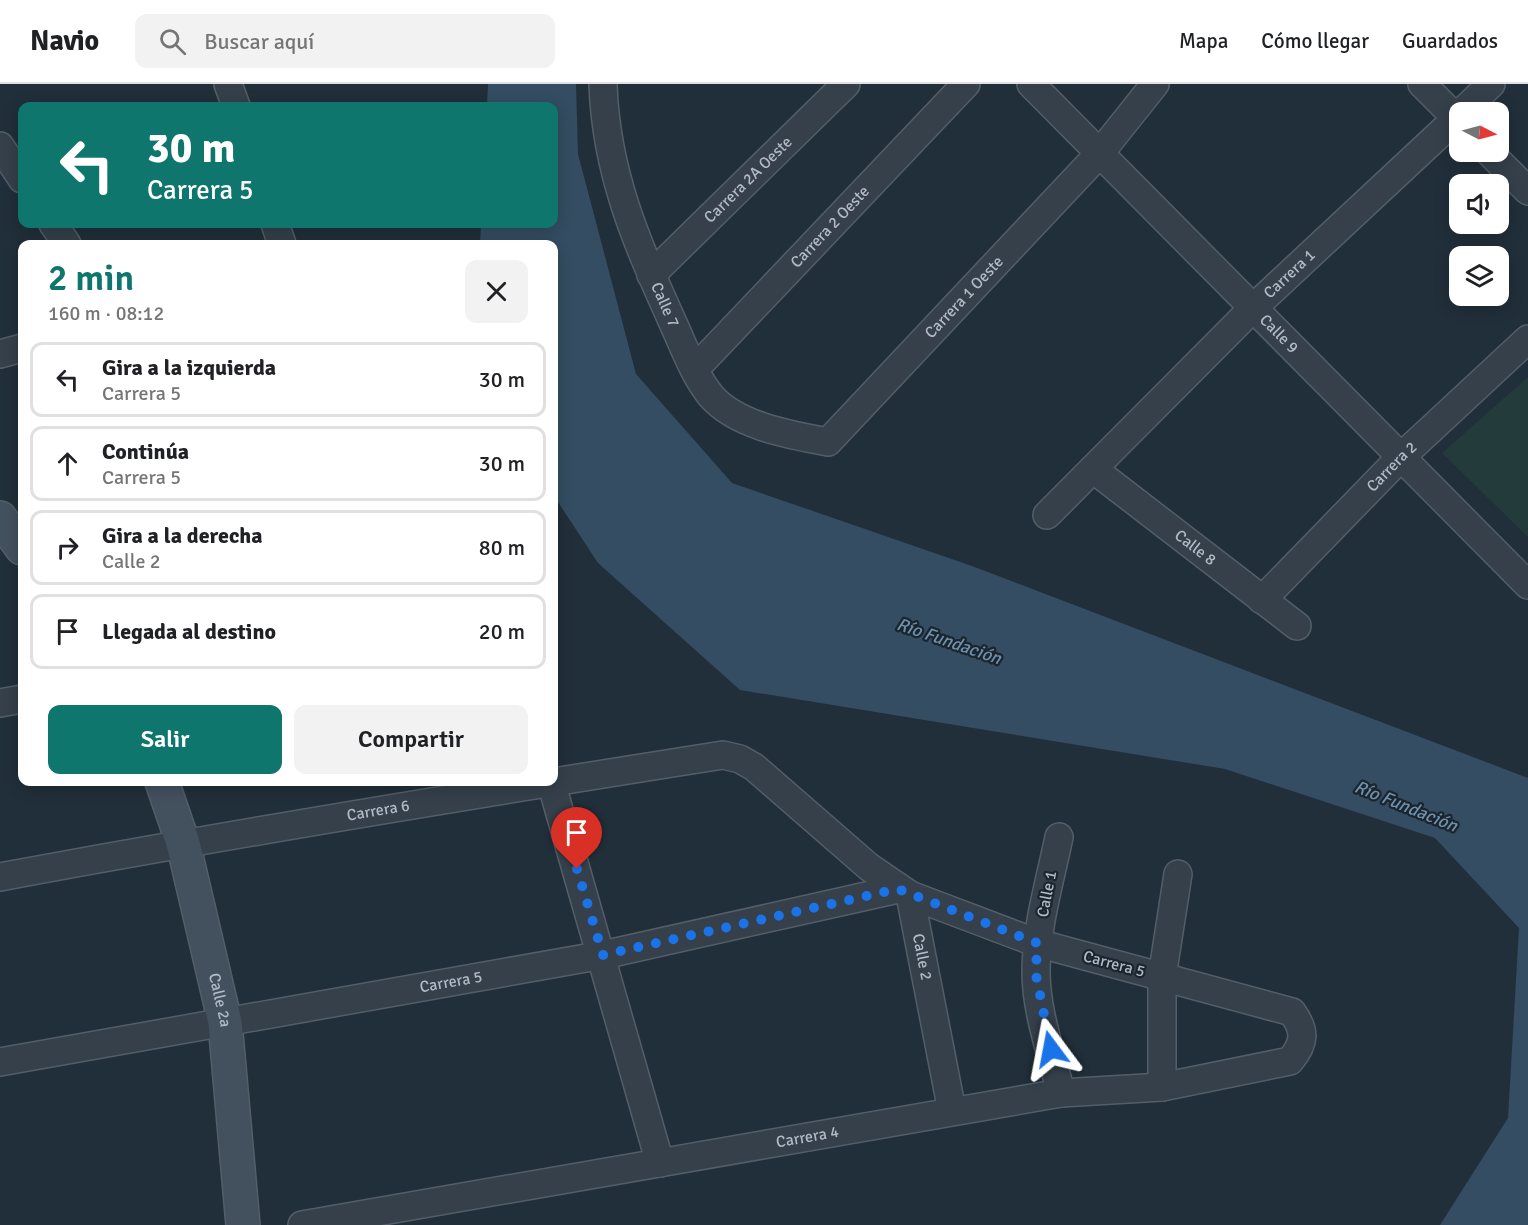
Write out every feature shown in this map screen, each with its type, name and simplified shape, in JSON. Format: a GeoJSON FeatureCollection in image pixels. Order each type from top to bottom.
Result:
{"type":"FeatureCollection","features":[{"type":"Feature","properties":{"kind":"main road"},"geometry":{"type":"LineString","coordinates":[[0,518],[18,543]]}},
{"type":"Feature","properties":{"kind":"main road","name":"Calle 2a"},"geometry":{"type":"LineString","coordinates":[[163,786],[183,843],[225,1022],[243,1225]]}},
{"type":"Feature","properties":{"kind":"street"},"geometry":{"type":"LineString","coordinates":[[228,84],[235,102]]}},
{"type":"Feature","properties":{"kind":"street","name":"Calle 7"},"geometry":{"type":"LineString","coordinates":[[603,84],[604,114],[620,198],[651,274],[695,369],[712,397],[742,419],[782,433],[828,442]]}},
{"type":"Feature","properties":{"kind":"street","name":"Carrera 2A Oeste"},"geometry":{"type":"LineString","coordinates":[[651,274],[846,84]]}},
{"type":"Feature","properties":{"kind":"street","name":"Carrera 2 Oeste"},"geometry":{"type":"LineString","coordinates":[[695,369],[966,84]]}},
{"type":"Feature","properties":{"kind":"street","name":"Calle 9"},"geometry":{"type":"LineString","coordinates":[[1031,84],[1528,585]]}},
{"type":"Feature","properties":{"kind":"street","name":"Carrera 1 Oeste"},"geometry":{"type":"LineString","coordinates":[[828,442],[1100,153],[1155,84]]}},
{"type":"Feature","properties":{"kind":"street"},"geometry":{"type":"LineString","coordinates":[[1422,84],[1449,108]]}},
{"type":"Feature","properties":{"kind":"street","name":"Carrera 1"},"geometry":{"type":"LineString","coordinates":[[1474,102],[1491,84]]}},
{"type":"Feature","properties":{"kind":"street","name":"Carrera 1"},"geometry":{"type":"LineString","coordinates":[[1047,515],[1252,309],[1449,126]]}},
{"type":"Feature","properties":{"kind":"street"},"geometry":{"type":"LineString","coordinates":[[0,146],[18,173]]}},
{"type":"Feature","properties":{"kind":"street"},"geometry":{"type":"LineString","coordinates":[[1499,162],[1528,191]]}},
{"type":"Feature","properties":{"kind":"street","name":"Carrera 2"},"geometry":{"type":"LineString","coordinates":[[1262,600],[1401,457],[1528,339]]}},
{"type":"Feature","properties":{"kind":"street"},"geometry":{"type":"LineString","coordinates":[[0,354],[18,349]]}},
{"type":"Feature","properties":{"kind":"street","name":"Calle 8"},"geometry":{"type":"LineString","coordinates":[[1093,469],[1297,626]]}},
{"type":"Feature","properties":{"kind":"street"},"geometry":{"type":"LineString","coordinates":[[0,703],[18,700]]}},
{"type":"Feature","properties":{"kind":"street","name":"Carrera 6"},"geometry":{"type":"LineString","coordinates":[[558,781],[723,755],[740,759],[754,767],[869,867],[904,892]]}},
{"type":"Feature","properties":{"kind":"street","name":"Carrera 6"},"geometry":{"type":"LineString","coordinates":[[0,877],[183,843],[528,786]]}},
{"type":"Feature","properties":{"kind":"street"},"geometry":{"type":"LineString","coordinates":[[553,786],[603,955],[660,1163]]}},
{"type":"Feature","properties":{"kind":"street","name":"Calle 1"},"geometry":{"type":"LineString","coordinates":[[1059,837],[1037,943],[1036,975],[1040,1005],[1061,1093]]}},
{"type":"Feature","properties":{"kind":"street"},"geometry":{"type":"LineString","coordinates":[[1162,1087],[1162,977],[1178,874]]}},
{"type":"Feature","properties":{"kind":"street","name":"Carrera 5"},"geometry":{"type":"LineString","coordinates":[[0,1062],[603,955],[904,892],[1037,943],[1293,1012],[1302,1025],[1304,1040]]}},
{"type":"Feature","properties":{"kind":"street","name":"Calle 2"},"geometry":{"type":"LineString","coordinates":[[904,892],[952,1111]]}},
{"type":"Feature","properties":{"kind":"street","name":"Carrera 4"},"geometry":{"type":"LineString","coordinates":[[302,1225],[1061,1093],[1162,1087],[1290,1061],[1304,1040]]}},
{"type":"Feature","properties":{"kind":"green space"},"geometry":{"type":"Polygon","coordinates":[[[1528,377],[1528,537],[1442,453],[1528,377]]]}},
{"type":"Feature","properties":{"kind":"water","name":"Río Fundación"},"geometry":{"type":"Polygon","coordinates":[[[488,84],[576,84],[578,154],[636,374],[732,483],[972,566],[1528,778],[1528,1225],[1440,1225],[1508,1118],[1519,928],[1435,838],[1225,769],[740,690],[598,563],[558,502],[558,240],[480,240],[481,228],[558,228],[558,102],[487,102],[488,84]]]}},
{"type":"Feature","properties":{"kind":"route"},"geometry":{"type":"LineString","coordinates":[[577,869],[603,955],[898,889],[1037,943],[1036,975],[1040,1005],[1051,1049]]}}]}
